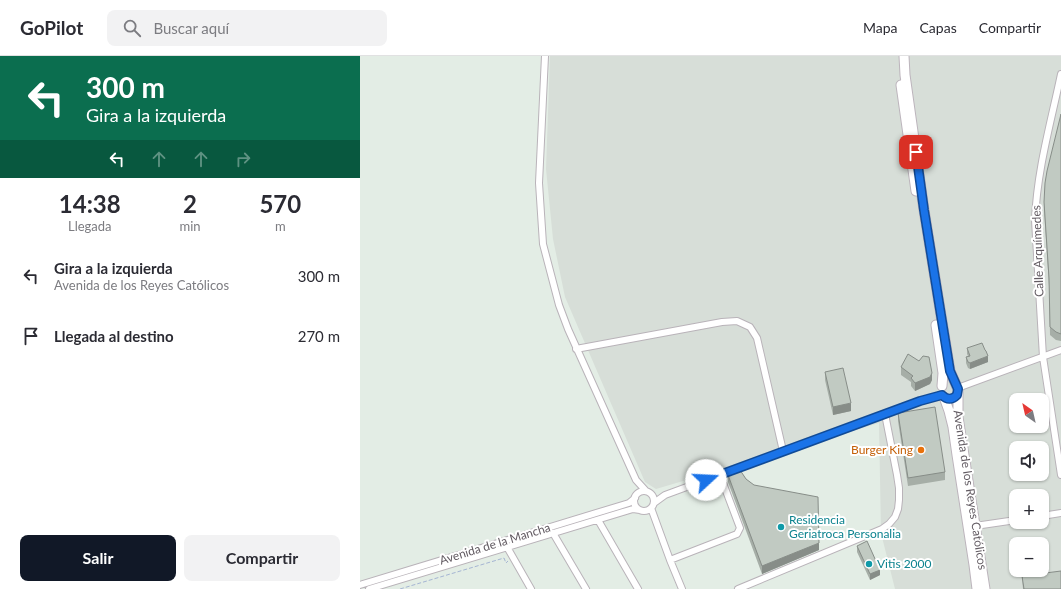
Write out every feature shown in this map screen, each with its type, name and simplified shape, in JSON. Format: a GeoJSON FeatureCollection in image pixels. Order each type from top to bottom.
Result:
{"type":"FeatureCollection","features":[{"type":"Feature","properties":{"kind":"street"},"geometry":{"type":"LineString","coordinates":[[545,56],[539,183],[543,244],[559,305],[576,349],[636,480],[646,491],[653,496],[665,495],[934,397],[943,393],[946,383],[950,382],[955,384],[958,389],[957,395],[952,398],[947,398],[943,393]]}},
{"type":"Feature","properties":{"kind":"street","name":"Avenida de los Reyes Católicos"},"geometry":{"type":"LineString","coordinates":[[898,56],[906,128],[942,360],[943,393],[953,427],[977,589]]}},
{"type":"Feature","properties":{"kind":"street","name":"Avenida de los Reyes Católicos"},"geometry":{"type":"LineString","coordinates":[[904,56],[907,90],[950,371],[958,389],[958,416],[964,461],[985,589]]}},
{"type":"Feature","properties":{"kind":"street","name":"Calle Arquímedes"},"geometry":{"type":"LineString","coordinates":[[1061,74],[1038,177],[1035,220],[1043,357],[1061,475]]}},
{"type":"Feature","properties":{"kind":"street"},"geometry":{"type":"LineString","coordinates":[[576,349],[722,322],[737,321],[750,327],[757,338],[783,451]]}},
{"type":"Feature","properties":{"kind":"street"},"geometry":{"type":"LineString","coordinates":[[958,389],[1061,350]]}},
{"type":"Feature","properties":{"kind":"street"},"geometry":{"type":"LineString","coordinates":[[738,589],[882,529],[889,524],[898,509],[899,488],[885,414]]}},
{"type":"Feature","properties":{"kind":"street"},"geometry":{"type":"LineString","coordinates":[[670,560],[738,534],[740,528],[720,475]]}},
{"type":"Feature","properties":{"kind":"street"},"geometry":{"type":"LineString","coordinates":[[636,480],[635,503],[638,508],[648,508],[665,495]]}},
{"type":"Feature","properties":{"kind":"street"},"geometry":{"type":"LineString","coordinates":[[636,496],[640,492],[646,491]]}},
{"type":"Feature","properties":{"kind":"street","name":"Avenida de la Mancha"},"geometry":{"type":"LineString","coordinates":[[360,585],[629,503],[636,496]]}},
{"type":"Feature","properties":{"kind":"street"},"geometry":{"type":"LineString","coordinates":[[648,508],[653,496]]}},
{"type":"Feature","properties":{"kind":"street"},"geometry":{"type":"LineString","coordinates":[[648,508],[654,518],[682,589]]}},
{"type":"Feature","properties":{"kind":"street","name":"Avenida de la Mancha"},"geometry":{"type":"LineString","coordinates":[[369,589],[633,509],[648,508]]}},
{"type":"Feature","properties":{"kind":"street"},"geometry":{"type":"LineString","coordinates":[[1049,515],[1061,513]]}},
{"type":"Feature","properties":{"kind":"street"},"geometry":{"type":"LineString","coordinates":[[598,520],[638,589]]}},
{"type":"Feature","properties":{"kind":"street"},"geometry":{"type":"LineString","coordinates":[[975,526],[1009,521]]}},
{"type":"Feature","properties":{"kind":"street"},"geometry":{"type":"LineString","coordinates":[[553,533],[586,589]]}},
{"type":"Feature","properties":{"kind":"street"},"geometry":{"type":"LineString","coordinates":[[507,547],[532,589]]}},
{"type":"Feature","properties":{"kind":"path"},"geometry":{"type":"LineString","coordinates":[[400,589],[504,558],[506,562],[513,559]]}},
{"type":"Feature","properties":{"kind":"shaded area"},"geometry":{"type":"Polygon","coordinates":[[[550,56],[1061,56],[1061,589],[895,589],[881,533],[879,423],[656,489],[645,482],[565,297],[553,239],[546,169],[550,56]]]}},
{"type":"Feature","properties":{"kind":"building"},"geometry":{"type":"Polygon","coordinates":[[[1061,114],[1061,334],[1050,327],[1049,278],[1044,202],[1047,171],[1061,114]]]}},
{"type":"Feature","properties":{"kind":"building"},"geometry":{"type":"Polygon","coordinates":[[[982,343],[988,356],[970,363],[968,362],[966,357],[970,356],[967,348],[982,343]]]}},
{"type":"Feature","properties":{"kind":"building"},"geometry":{"type":"Polygon","coordinates":[[[908,354],[919,361],[923,356],[929,357],[932,373],[930,377],[915,383],[911,378],[913,376],[901,367],[908,354]]]}},
{"type":"Feature","properties":{"kind":"building"},"geometry":{"type":"Polygon","coordinates":[[[843,368],[851,403],[833,407],[825,372],[843,368]]]}},
{"type":"Feature","properties":{"kind":"building","name":"Burger King"},"geometry":{"type":"Polygon","coordinates":[[[935,407],[945,472],[908,478],[898,413],[935,407]]]}},
{"type":"Feature","properties":{"kind":"building","name":"Residencia Geriatroca Personalia"},"geometry":{"type":"Polygon","coordinates":[[[740,470],[746,479],[754,485],[818,497],[819,543],[762,566],[728,475],[740,470]]]}},
{"type":"Feature","properties":{"kind":"building","name":"Vitis 2000"},"geometry":{"type":"Polygon","coordinates":[[[867,541],[880,570],[870,574],[857,546],[867,541]]]}},
{"type":"Feature","properties":{"kind":"building"},"geometry":{"type":"Polygon","coordinates":[[[1061,571],[1061,589],[1024,589],[1022,577],[1049,577],[1049,573],[1061,571]]]}},
{"type":"Feature","properties":{"kind":"place","name":"Burger King"},"geometry":{"type":"Point","coordinates":[921,450]}},
{"type":"Feature","properties":{"kind":"place","name":"Residencia Geriatroca Personalia"},"geometry":{"type":"Point","coordinates":[781,527]}},
{"type":"Feature","properties":{"kind":"place","name":"Vitis 2000"},"geometry":{"type":"Point","coordinates":[869,564]}},
{"type":"Feature","properties":{"kind":"route"},"geometry":{"type":"LineString","coordinates":[[706,480],[920,401],[942,395],[949,399],[957,395],[958,389],[950,371],[916,152]]}}]}
